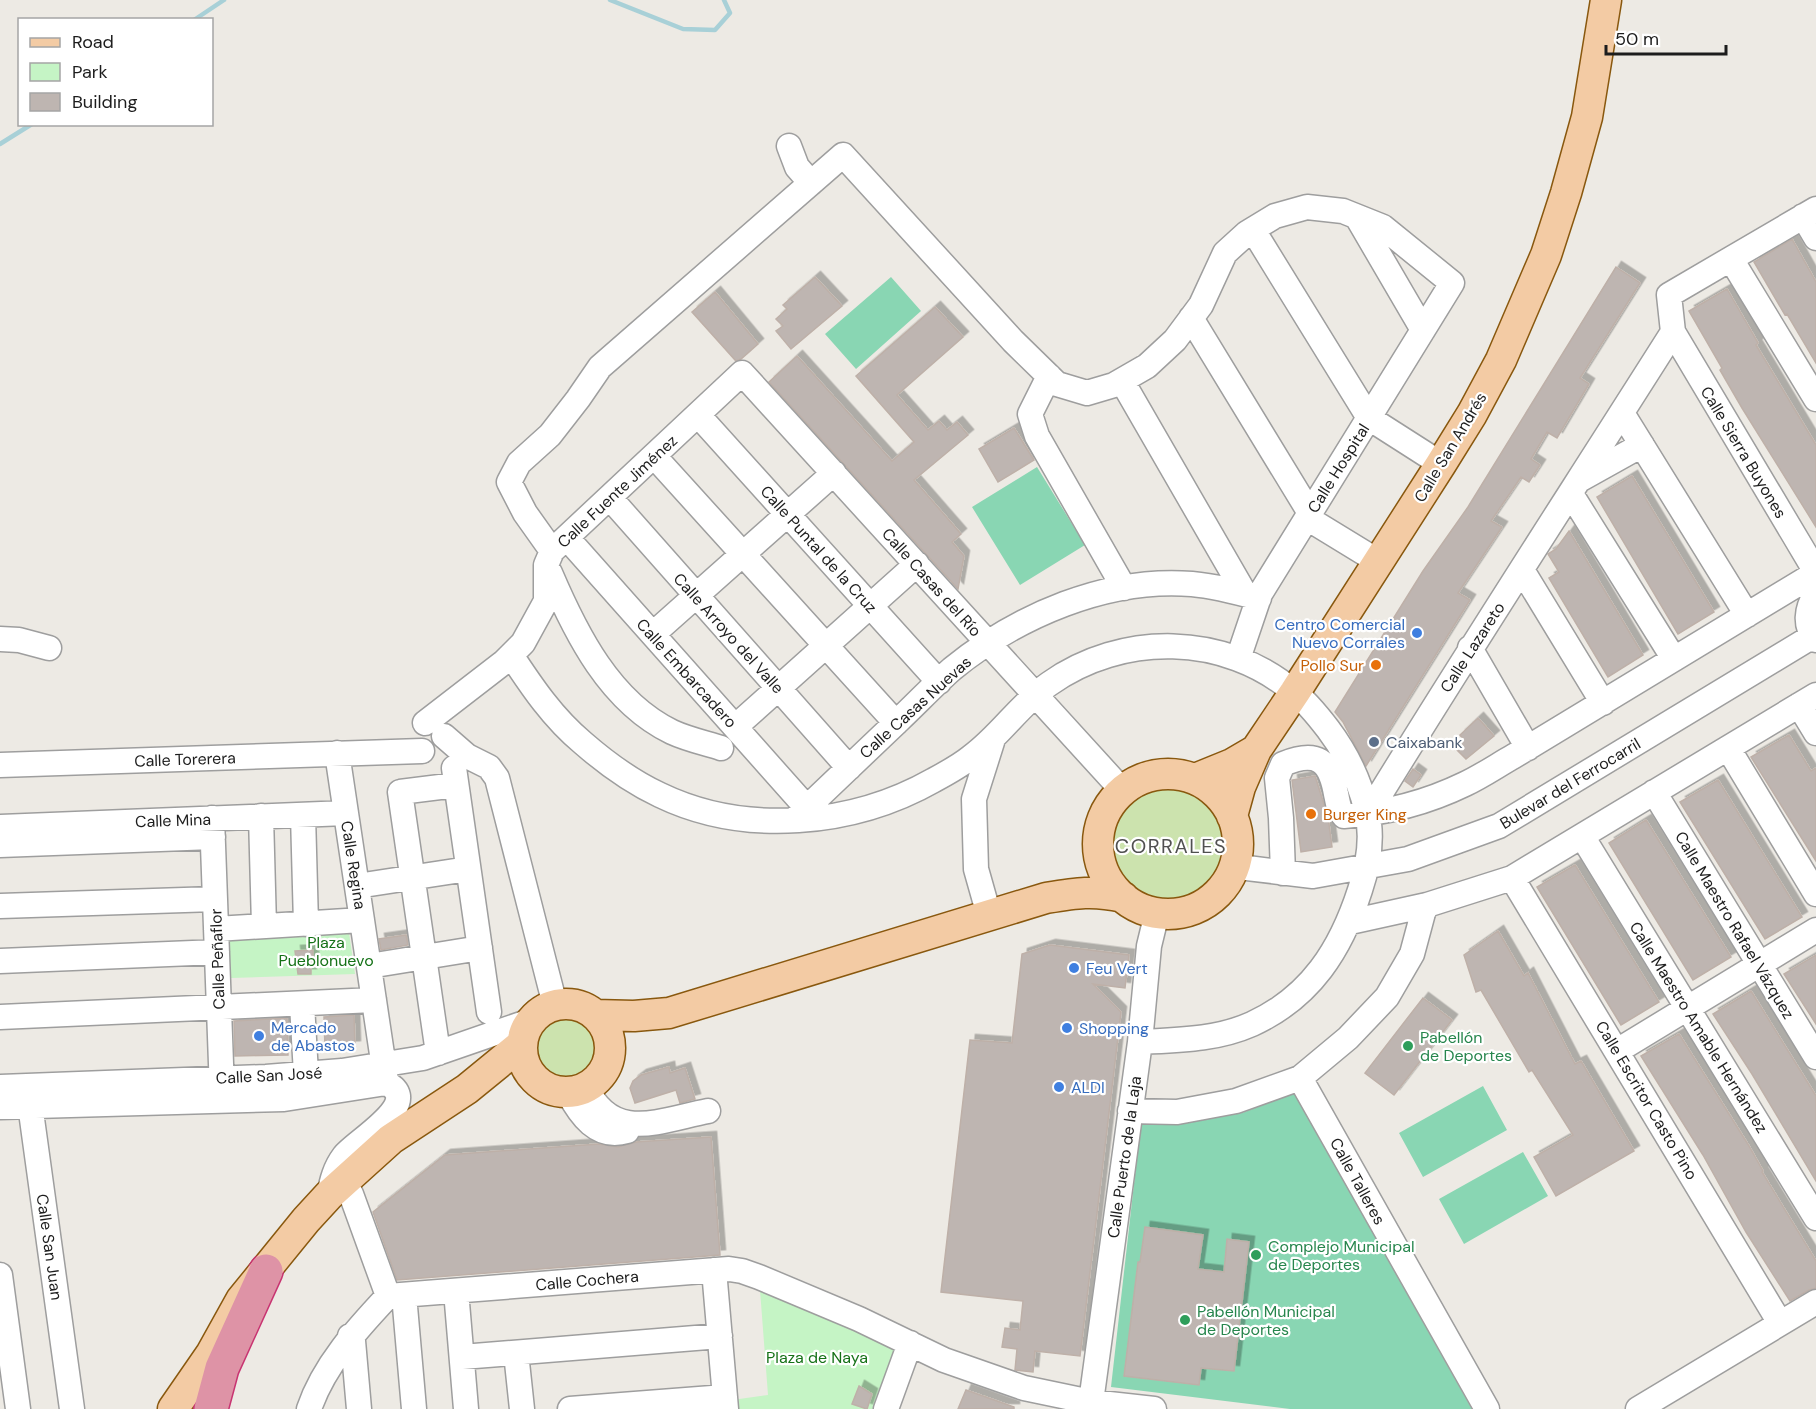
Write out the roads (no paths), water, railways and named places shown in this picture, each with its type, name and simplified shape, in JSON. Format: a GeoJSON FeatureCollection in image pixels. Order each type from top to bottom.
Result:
{"type":"FeatureCollection","features":[{"type":"Feature","properties":{"kind":"highway"},"geometry":{"type":"LineString","coordinates":[[211,1409],[222,1368],[266,1271]]}},
{"type":"Feature","properties":{"kind":"main road","name":"Calle San Andrés"},"geometry":{"type":"LineString","coordinates":[[1232,816],[1240,787],[1256,750],[1441,464],[1472,414],[1501,360],[1546,255],[1587,117],[1606,0]]}},
{"type":"Feature","properties":{"kind":"main road","name":"Calle San Andrés"},"geometry":{"type":"LineString","coordinates":[[1195,779],[1232,764],[1256,750]]}},
{"type":"Feature","properties":{"kind":"main road"},"geometry":{"type":"LineString","coordinates":[[1157,774],[1176,774],[1195,779],[1210,788],[1223,801],[1232,816],[1237,834],[1235,864],[1221,890],[1203,905],[1180,913],[1157,913],[1139,908],[1123,897],[1110,883],[1101,865],[1098,846],[1100,825],[1109,806],[1122,790],[1138,780],[1157,774]]}},
{"type":"Feature","properties":{"kind":"main road"},"geometry":{"type":"LineString","coordinates":[[1046,898],[1077,871],[1098,846]]}},
{"type":"Feature","properties":{"kind":"main road"},"geometry":{"type":"LineString","coordinates":[[595,1015],[634,1016],[669,1013],[1046,898],[1083,892],[1101,892],[1123,897]]}},
{"type":"Feature","properties":{"kind":"main road"},"geometry":{"type":"LineString","coordinates":[[173,1409],[211,1353],[241,1300],[284,1246],[335,1189],[391,1139],[467,1089],[526,1032],[537,1014],[555,1005],[576,1005],[595,1015],[603,1024],[608,1035],[609,1058],[601,1075],[577,1090],[553,1090],[539,1083],[529,1072],[523,1059],[526,1032]]}},
{"type":"Feature","properties":{"kind":"main road"},"geometry":{"type":"LineString","coordinates":[[609,1058],[634,1035],[669,1013]]}},
{"type":"Feature","properties":{"kind":"main road"},"geometry":{"type":"LineString","coordinates":[[467,1089],[501,1083],[539,1083]]}},
{"type":"Feature","properties":{"kind":"main road"},"geometry":{"type":"LineString","coordinates":[[198,1409],[211,1353]]}},
{"type":"Feature","properties":{"kind":"street"},"geometry":{"type":"LineString","coordinates":[[789,146],[797,166],[811,183]]}},
{"type":"Feature","properties":{"kind":"street"},"geometry":{"type":"LineString","coordinates":[[721,748],[672,732],[631,704],[604,673],[584,645],[555,551],[525,513],[509,482],[519,463],[550,435],[600,367],[843,155],[1013,341],[1057,384],[1087,393],[1122,381],[1147,366],[1175,340],[1191,318],[1226,253],[1253,230],[1275,216],[1307,207],[1343,212],[1357,217],[1423,330]]}},
{"type":"Feature","properties":{"kind":"street"},"geometry":{"type":"LineString","coordinates":[[1673,332],[1669,295],[1809,213],[1816,238]]}},
{"type":"Feature","properties":{"kind":"street","name":"Calle Hospital"},"geometry":{"type":"LineString","coordinates":[[1238,659],[1252,596],[1309,515],[1452,283],[1383,227],[1357,217]]}},
{"type":"Feature","properties":{"kind":"street"},"geometry":{"type":"LineString","coordinates":[[1253,230],[1369,418],[1441,464]]}},
{"type":"Feature","properties":{"kind":"street"},"geometry":{"type":"LineString","coordinates":[[1731,259],[1816,399]]}},
{"type":"Feature","properties":{"kind":"street"},"geometry":{"type":"LineString","coordinates":[[1191,318],[1309,515],[1379,562]]}},
{"type":"Feature","properties":{"kind":"street","name":"Calle Lazareto"},"geometry":{"type":"LineString","coordinates":[[1368,814],[1470,648],[1575,488],[1673,332]]}},
{"type":"Feature","properties":{"kind":"street","name":"Calle Sierra Buyones"},"geometry":{"type":"LineString","coordinates":[[1673,332],[1816,573]]}},
{"type":"Feature","properties":{"kind":"street","name":"Calle Fuente Jiménez"},"geometry":{"type":"LineString","coordinates":[[438,742],[448,708],[453,702],[523,643],[546,601],[555,551],[742,373]]}},
{"type":"Feature","properties":{"kind":"street","name":"Calle Casas del Río"},"geometry":{"type":"LineString","coordinates":[[742,373],[1122,790]]}},
{"type":"Feature","properties":{"kind":"street"},"geometry":{"type":"LineString","coordinates":[[1049,376],[1030,414],[1037,436],[1124,588]]}},
{"type":"Feature","properties":{"kind":"street"},"geometry":{"type":"LineString","coordinates":[[1122,381],[1252,596]]}},
{"type":"Feature","properties":{"kind":"street"},"geometry":{"type":"LineString","coordinates":[[1622,412],[1747,615]]}},
{"type":"Feature","properties":{"kind":"street","name":"Calle Puntal de la Cruz"},"geometry":{"type":"LineString","coordinates":[[698,415],[939,682]]}},
{"type":"Feature","properties":{"kind":"street","name":"Calle Lazareto"},"geometry":{"type":"LineString","coordinates":[[1575,488],[1642,445]]}},
{"type":"Feature","properties":{"kind":"street"},"geometry":{"type":"LineString","coordinates":[[654,456],[896,723]]}},
{"type":"Feature","properties":{"kind":"street"},"geometry":{"type":"LineString","coordinates":[[653,634],[834,474]]}},
{"type":"Feature","properties":{"kind":"street"},"geometry":{"type":"LineString","coordinates":[[1575,488],[1674,659]]}},
{"type":"Feature","properties":{"kind":"street","name":"Calle Arroyo del Valle"},"geometry":{"type":"LineString","coordinates":[[610,498],[849,768]]}},
{"type":"Feature","properties":{"kind":"street","name":"Calle Embarcadero"},"geometry":{"type":"LineString","coordinates":[[555,551],[653,634],[735,727],[800,814]]}},
{"type":"Feature","properties":{"kind":"street"},"geometry":{"type":"LineString","coordinates":[[735,727],[917,564]]}},
{"type":"Feature","properties":{"kind":"street"},"geometry":{"type":"LineString","coordinates":[[1522,570],[1603,703]]}},
{"type":"Feature","properties":{"kind":"street"},"geometry":{"type":"LineString","coordinates":[[1283,873],[1277,778],[1283,764],[1304,757],[1314,757],[1322,761],[1333,778],[1340,812],[1344,816],[1368,814],[1419,802],[1466,784],[1816,573]]}},
{"type":"Feature","properties":{"kind":"street","name":"Calle Casas Nuevas"},"geometry":{"type":"LineString","coordinates":[[800,814],[952,670],[989,643],[1022,624],[1074,601],[1124,588],[1157,584],[1190,584],[1216,587],[1252,596]]}},
{"type":"Feature","properties":{"kind":"street"},"geometry":{"type":"LineString","coordinates":[[1814,638],[1808,620],[1808,610],[1816,594]]}},
{"type":"Feature","properties":{"kind":"street","name":"Bulevar del Ferrocarril"},"geometry":{"type":"LineString","coordinates":[[1235,864],[1247,868],[1312,876],[1408,859],[1499,826],[1814,638]]}},
{"type":"Feature","properties":{"kind":"street"},"geometry":{"type":"LineString","coordinates":[[0,639],[19,640],[49,648]]}},
{"type":"Feature","properties":{"kind":"street"},"geometry":{"type":"LineString","coordinates":[[511,655],[543,703],[581,742],[621,773],[660,795],[706,812],[752,820],[800,814],[854,812],[900,797],[973,756],[1047,686],[1078,666],[1114,652],[1155,645],[1203,648],[1238,659],[1268,673],[1295,692],[1335,738],[1350,761],[1368,814],[1367,867],[1350,922],[1336,949],[1314,979],[1281,1007],[1251,1025],[1198,1040],[1140,1042]]}},
{"type":"Feature","properties":{"kind":"street"},"geometry":{"type":"LineString","coordinates":[[1470,648],[1528,748]]}},
{"type":"Feature","properties":{"kind":"street"},"geometry":{"type":"LineString","coordinates":[[1350,922],[1427,905],[1512,878],[1808,700],[1816,733]]}},
{"type":"Feature","properties":{"kind":"street"},"geometry":{"type":"LineString","coordinates":[[989,915],[976,869],[974,799],[993,736]]}},
{"type":"Feature","properties":{"kind":"street"},"geometry":{"type":"LineString","coordinates":[[438,742],[456,785],[489,1012]]}},
{"type":"Feature","properties":{"kind":"street"},"geometry":{"type":"LineString","coordinates":[[438,742],[489,767],[497,778],[555,1005]]}},
{"type":"Feature","properties":{"kind":"street","name":"Calle Torerera"},"geometry":{"type":"LineString","coordinates":[[0,765],[369,752],[438,742]]}},
{"type":"Feature","properties":{"kind":"street"},"geometry":{"type":"LineString","coordinates":[[1728,748],[1816,894]]}},
{"type":"Feature","properties":{"kind":"street","name":"Calle Regina"},"geometry":{"type":"LineString","coordinates":[[335,1189],[335,1170],[345,1154],[388,1118],[398,1102],[394,1087],[385,1074],[337,753]]}},
{"type":"Feature","properties":{"kind":"street"},"geometry":{"type":"LineString","coordinates":[[438,1053],[400,792],[456,785]]}},
{"type":"Feature","properties":{"kind":"street","name":"Calle Maestro Rafael Vázquez"},"geometry":{"type":"LineString","coordinates":[[1654,792],[1816,1057]]}},
{"type":"Feature","properties":{"kind":"street","name":"Calle Mina"},"geometry":{"type":"LineString","coordinates":[[0,845],[213,828],[261,816],[346,813]]}},
{"type":"Feature","properties":{"kind":"street"},"geometry":{"type":"LineString","coordinates":[[303,815],[306,924]]}},
{"type":"Feature","properties":{"kind":"street"},"geometry":{"type":"LineString","coordinates":[[261,816],[264,926]]}},
{"type":"Feature","properties":{"kind":"street","name":"Calle Mina"},"geometry":{"type":"LineString","coordinates":[[0,826],[213,828]]}},
{"type":"Feature","properties":{"kind":"street","name":"Calle Peñaflor"},"geometry":{"type":"LineString","coordinates":[[213,828],[221,1089]]}},
{"type":"Feature","properties":{"kind":"street","name":"Calle Maestro Amable Hernández"},"geometry":{"type":"LineString","coordinates":[[1582,836],[1816,1218]]}},
{"type":"Feature","properties":{"kind":"street"},"geometry":{"type":"LineString","coordinates":[[357,886],[468,869]]}},
{"type":"Feature","properties":{"kind":"street","name":"Calle Escritor Casto Pino"},"geometry":{"type":"LineString","coordinates":[[1512,878],[1780,1323]]}},
{"type":"Feature","properties":{"kind":"street"},"geometry":{"type":"LineString","coordinates":[[0,906],[215,898]]}},
{"type":"Feature","properties":{"kind":"street"},"geometry":{"type":"LineString","coordinates":[[1130,1111],[1177,1112],[1236,1101],[1300,1078],[1348,1038],[1386,997],[1412,954],[1427,905]]}},
{"type":"Feature","properties":{"kind":"street","name":"Calle Puerto de la Laja"},"geometry":{"type":"LineString","coordinates":[[1091,1402],[1140,1042],[1149,946],[1157,913]]}},
{"type":"Feature","properties":{"kind":"street"},"geometry":{"type":"LineString","coordinates":[[0,961],[216,940],[264,926],[362,920]]}},
{"type":"Feature","properties":{"kind":"street"},"geometry":{"type":"LineString","coordinates":[[1617,1051],[1816,930]]}},
{"type":"Feature","properties":{"kind":"street"},"geometry":{"type":"LineString","coordinates":[[369,966],[480,948]]}},
{"type":"Feature","properties":{"kind":"street"},"geometry":{"type":"LineString","coordinates":[[0,1017],[374,1000]]}},
{"type":"Feature","properties":{"kind":"street"},"geometry":{"type":"LineString","coordinates":[[302,1004],[306,1074]]}},
{"type":"Feature","properties":{"kind":"street","name":"Calle San José"},"geometry":{"type":"LineString","coordinates":[[221,1089],[284,1099],[385,1074],[438,1053],[526,1032]]}},
{"type":"Feature","properties":{"kind":"street","name":"Calle San José"},"geometry":{"type":"LineString","coordinates":[[0,1107],[29,1096],[221,1089],[306,1074],[385,1074]]}},
{"type":"Feature","properties":{"kind":"street","name":"Calle Talleres"},"geometry":{"type":"LineString","coordinates":[[1300,1078],[1486,1409]]}},
{"type":"Feature","properties":{"kind":"street","name":"Calle San José"},"geometry":{"type":"LineString","coordinates":[[0,1087],[29,1096]]}},
{"type":"Feature","properties":{"kind":"street"},"geometry":{"type":"LineString","coordinates":[[577,1090],[607,1116],[633,1124],[646,1125],[708,1111]]}},
{"type":"Feature","properties":{"kind":"street","name":"Calle San Juan"},"geometry":{"type":"LineString","coordinates":[[29,1096],[72,1409]]}},
{"type":"Feature","properties":{"kind":"street"},"geometry":{"type":"LineString","coordinates":[[335,1189],[351,1194],[396,1296],[414,1409]]}},
{"type":"Feature","properties":{"kind":"street"},"geometry":{"type":"LineString","coordinates":[[570,1409],[725,1403],[714,1270]]}},
{"type":"Feature","properties":{"kind":"street","name":"Calle Cochera"},"geometry":{"type":"LineString","coordinates":[[396,1296],[714,1270],[742,1271],[859,1319],[944,1360],[1024,1388],[1091,1402],[1154,1409]]}},
{"type":"Feature","properties":{"kind":"street"},"geometry":{"type":"LineString","coordinates":[[0,1275],[18,1409]]}},
{"type":"Feature","properties":{"kind":"street"},"geometry":{"type":"LineString","coordinates":[[456,1291],[466,1409]]}},
{"type":"Feature","properties":{"kind":"street"},"geometry":{"type":"LineString","coordinates":[[309,1409],[350,1336],[396,1296]]}},
{"type":"Feature","properties":{"kind":"street"},"geometry":{"type":"LineString","coordinates":[[1638,1409],[1816,1302]]}},
{"type":"Feature","properties":{"kind":"street"},"geometry":{"type":"LineString","coordinates":[[350,1336],[353,1341],[359,1409]]}},
{"type":"Feature","properties":{"kind":"street"},"geometry":{"type":"LineString","coordinates":[[462,1357],[720,1336]]}},
{"type":"Feature","properties":{"kind":"street"},"geometry":{"type":"LineString","coordinates":[[886,1409],[910,1343]]}},
{"type":"Feature","properties":{"kind":"street"},"geometry":{"type":"LineString","coordinates":[[516,1353],[522,1409]]}},
{"type":"Feature","properties":{"kind":"waterway"},"geometry":{"type":"LineString","coordinates":[[197,18],[224,0]]}},
{"type":"Feature","properties":{"kind":"waterway"},"geometry":{"type":"LineString","coordinates":[[610,0],[683,29],[715,30],[730,13],[724,0]]}},
{"type":"Feature","properties":{"kind":"waterway"},"geometry":{"type":"LineString","coordinates":[[0,144],[29,126]]}},
{"type":"Feature","properties":{"kind":"place","name":"Centro Comercial Nuevo Corrales"},"geometry":{"type":"Point","coordinates":[1417,633]}},
{"type":"Feature","properties":{"kind":"place","name":"Pollo Sur"},"geometry":{"type":"Point","coordinates":[1376,665]}},
{"type":"Feature","properties":{"kind":"place","name":"Caixabank"},"geometry":{"type":"Point","coordinates":[1374,742]}},
{"type":"Feature","properties":{"kind":"place","name":"Burger King"},"geometry":{"type":"Point","coordinates":[1311,814]}},
{"type":"Feature","properties":{"kind":"place","name":"Feu Vert"},"geometry":{"type":"Point","coordinates":[1074,968]}},
{"type":"Feature","properties":{"kind":"place","name":"Shopping"},"geometry":{"type":"Point","coordinates":[1067,1028]}},
{"type":"Feature","properties":{"kind":"place","name":"Mercado de Abastos"},"geometry":{"type":"Point","coordinates":[259,1036]}},
{"type":"Feature","properties":{"kind":"place","name":"Pabellón de Deportes"},"geometry":{"type":"Point","coordinates":[1408,1046]}},
{"type":"Feature","properties":{"kind":"place","name":"ALDI"},"geometry":{"type":"Point","coordinates":[1059,1087]}},
{"type":"Feature","properties":{"kind":"place","name":"Complejo Municipal de Deportes"},"geometry":{"type":"Point","coordinates":[1256,1255]}},
{"type":"Feature","properties":{"kind":"place","name":"Pabellón Municipal de Deportes"},"geometry":{"type":"Point","coordinates":[1185,1320]}},
{"type":"Feature","properties":{"kind":"district","name":"CORRALES"},"geometry":{"type":"Point","coordinates":[1171,846]}},
{"type":"Feature","properties":{"kind":"park label","name":"Plaza Pueblonuevo"},"geometry":{"type":"Point","coordinates":[326,951]}},
{"type":"Feature","properties":{"kind":"park label","name":"Plaza de Naya"},"geometry":{"type":"Point","coordinates":[817,1357]}}]}
